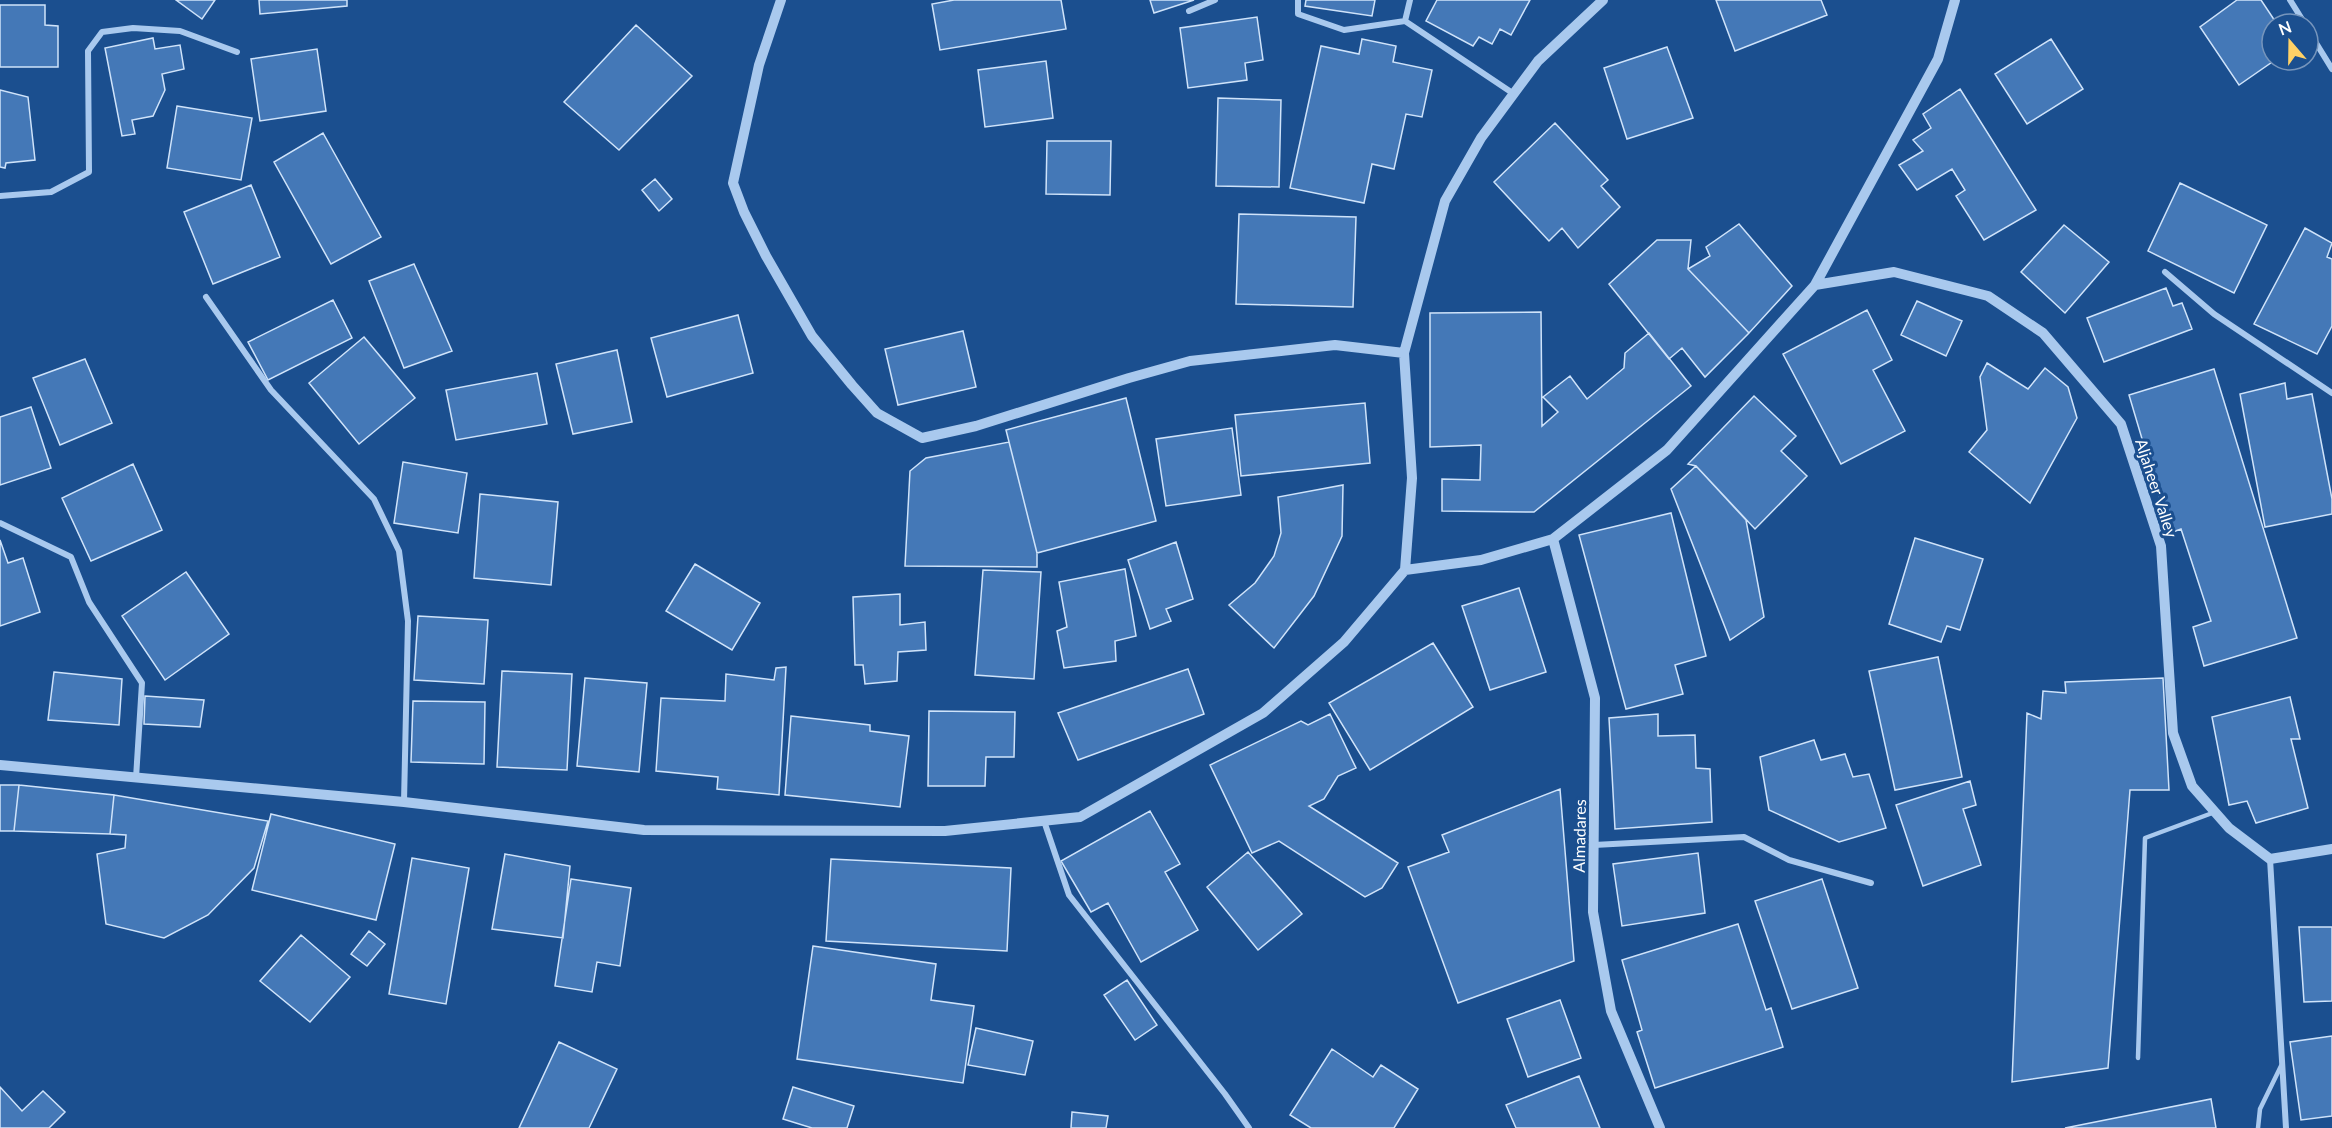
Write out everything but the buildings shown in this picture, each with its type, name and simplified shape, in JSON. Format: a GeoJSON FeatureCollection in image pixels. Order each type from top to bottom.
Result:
{"type":"FeatureCollection","features":[{"type":"Feature","properties":{"kind":"street"},"geometry":{"type":"LineString","coordinates":[[781,0],[759,65],[733,183],[744,213],[766,256],[812,336],[877,413],[922,438],[976,426],[1130,378],[1190,362],[1335,345],[1404,353]]}},
{"type":"Feature","properties":{"kind":"street"},"geometry":{"type":"LineString","coordinates":[[1189,11],[1215,0]]}},
{"type":"Feature","properties":{"kind":"street"},"geometry":{"type":"LineString","coordinates":[[1298,0],[1298,14],[1344,30],[1405,21],[1514,94]]}},
{"type":"Feature","properties":{"kind":"street"},"geometry":{"type":"LineString","coordinates":[[1405,21],[1410,0]]}},
{"type":"Feature","properties":{"kind":"street"},"geometry":{"type":"LineString","coordinates":[[0,765],[404,802],[644,830],[945,831],[1080,817],[1263,713],[1344,642],[1405,570],[1412,478],[1404,353],[1445,201],[1481,138],[1538,61],[1604,0]]}},
{"type":"Feature","properties":{"kind":"street"},"geometry":{"type":"LineString","coordinates":[[1405,570],[1481,560],[1553,539],[1667,450],[1815,285],[1938,59],[1955,0]]}},
{"type":"Feature","properties":{"kind":"street"},"geometry":{"type":"LineString","coordinates":[[0,196],[51,192],[89,172],[88,51],[102,32],[133,28],[180,31],[237,52]]}},
{"type":"Feature","properties":{"kind":"street"},"geometry":{"type":"LineString","coordinates":[[2320,50],[2332,69]]}},
{"type":"Feature","properties":{"kind":"street","name":"Aljaheer Valley"},"geometry":{"type":"LineString","coordinates":[[1815,285],[1894,272],[1988,296],[2043,333],[2121,424],[2161,546],[2173,733],[2192,786],[2229,828],[2270,859]]}},
{"type":"Feature","properties":{"kind":"street"},"geometry":{"type":"LineString","coordinates":[[2165,272],[2214,314],[2332,393]]}},
{"type":"Feature","properties":{"kind":"street"},"geometry":{"type":"LineString","coordinates":[[206,297],[271,390],[374,499],[399,551],[408,621],[404,802]]}},
{"type":"Feature","properties":{"kind":"street"},"geometry":{"type":"LineString","coordinates":[[0,523],[71,557],[88,602],[142,683],[136,778]]}},
{"type":"Feature","properties":{"kind":"street","name":"Almadares"},"geometry":{"type":"LineString","coordinates":[[1553,539],[1595,698],[1593,912],[1611,1011],[1660,1128]]}},
{"type":"Feature","properties":{"kind":"street"},"geometry":{"type":"LineString","coordinates":[[1044,821],[1069,895],[1250,1128]]}},
{"type":"Feature","properties":{"kind":"street"},"geometry":{"type":"LineString","coordinates":[[1594,845],[1744,837],[1790,860],[1871,883]]}},
{"type":"Feature","properties":{"kind":"street"},"geometry":{"type":"LineString","coordinates":[[2286,1128],[2270,859],[2332,849]]}},
{"type":"Feature","properties":{"kind":"lane"},"geometry":{"type":"LineString","coordinates":[[2138,1058],[2145,838],[2215,813]]}},
{"type":"Feature","properties":{"kind":"lane"},"geometry":{"type":"LineString","coordinates":[[2258,1128],[2260,1109],[2281,1066]]}}]}
